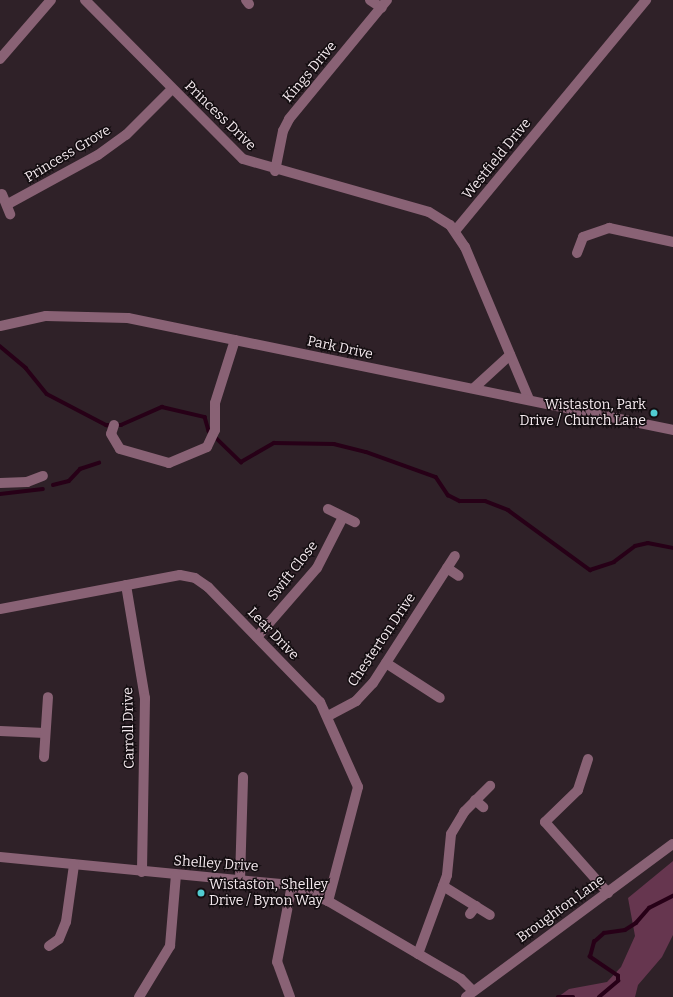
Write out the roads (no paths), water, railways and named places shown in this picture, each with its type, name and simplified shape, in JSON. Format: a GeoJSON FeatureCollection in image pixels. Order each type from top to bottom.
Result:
{"type":"FeatureCollection","features":[{"type":"Feature","properties":{"kind":"street"},"geometry":{"type":"LineString","coordinates":[[0,59],[51,0]]}},
{"type":"Feature","properties":{"kind":"street","name":"Princess Drive"},"geometry":{"type":"LineString","coordinates":[[85,0],[236,154],[250,164],[429,212],[455,231]]}},
{"type":"Feature","properties":{"kind":"street"},"geometry":{"type":"LineString","coordinates":[[370,0],[385,4]]}},
{"type":"Feature","properties":{"kind":"street","name":"Westfield Drive"},"geometry":{"type":"LineString","coordinates":[[455,231],[642,2]]}},
{"type":"Feature","properties":{"kind":"street","name":"Kings Drive"},"geometry":{"type":"LineString","coordinates":[[275,171],[283,131],[289,119],[385,4]]}},
{"type":"Feature","properties":{"kind":"street","name":"Princess Grove"},"geometry":{"type":"LineString","coordinates":[[2,194],[9,209],[104,151],[172,89]]}},
{"type":"Feature","properties":{"kind":"street"},"geometry":{"type":"LineString","coordinates":[[577,253],[583,237],[609,228],[673,242]]}},
{"type":"Feature","properties":{"kind":"street"},"geometry":{"type":"LineString","coordinates":[[455,231],[529,400]]}},
{"type":"Feature","properties":{"kind":"street","name":"Park Drive"},"geometry":{"type":"LineString","coordinates":[[0,326],[46,316],[128,318],[673,430]]}},
{"type":"Feature","properties":{"kind":"street"},"geometry":{"type":"LineString","coordinates":[[114,425],[111,434],[120,448],[168,464],[207,447],[212,442],[215,430],[216,403],[235,340]]}},
{"type":"Feature","properties":{"kind":"street"},"geometry":{"type":"LineString","coordinates":[[474,388],[510,355]]}},
{"type":"Feature","properties":{"kind":"street"},"geometry":{"type":"LineString","coordinates":[[0,483],[27,482],[43,476]]}},
{"type":"Feature","properties":{"kind":"street"},"geometry":{"type":"LineString","coordinates":[[328,509],[355,522]]}},
{"type":"Feature","properties":{"kind":"street","name":"Swift Close"},"geometry":{"type":"LineString","coordinates":[[257,638],[317,568],[343,517]]}},
{"type":"Feature","properties":{"kind":"street","name":"Chesterton Drive"},"geometry":{"type":"LineString","coordinates":[[328,716],[356,701],[386,663],[455,556]]}},
{"type":"Feature","properties":{"kind":"street"},"geometry":{"type":"LineString","coordinates":[[447,568],[459,576]]}},
{"type":"Feature","properties":{"kind":"street","name":"Lear Drive"},"geometry":{"type":"LineString","coordinates":[[0,609],[180,575],[195,578],[320,702],[328,716],[359,790],[328,901]]}},
{"type":"Feature","properties":{"kind":"street","name":"Carroll Drive"},"geometry":{"type":"LineString","coordinates":[[126,585],[145,698],[142,872]]}},
{"type":"Feature","properties":{"kind":"street"},"geometry":{"type":"LineString","coordinates":[[386,663],[440,699]]}},
{"type":"Feature","properties":{"kind":"street"},"geometry":{"type":"LineString","coordinates":[[44,757],[48,697]]}},
{"type":"Feature","properties":{"kind":"street"},"geometry":{"type":"LineString","coordinates":[[0,731],[45,733]]}},
{"type":"Feature","properties":{"kind":"street"},"geometry":{"type":"LineString","coordinates":[[588,759],[578,790],[545,822],[608,892]]}},
{"type":"Feature","properties":{"kind":"street"},"geometry":{"type":"LineString","coordinates":[[240,880],[243,776]]}},
{"type":"Feature","properties":{"kind":"street"},"geometry":{"type":"LineString","coordinates":[[418,954],[443,886],[451,834],[475,800],[490,786]]}},
{"type":"Feature","properties":{"kind":"street"},"geometry":{"type":"LineString","coordinates":[[475,800],[483,808]]}},
{"type":"Feature","properties":{"kind":"street","name":"Broughton Lane"},"geometry":{"type":"LineString","coordinates":[[470,994],[673,844]]}},
{"type":"Feature","properties":{"kind":"street","name":"Shelley Drive"},"geometry":{"type":"LineString","coordinates":[[0,857],[142,872],[292,885],[328,901],[418,954],[470,994]]}},
{"type":"Feature","properties":{"kind":"street"},"geometry":{"type":"LineString","coordinates":[[49,946],[59,938],[66,922],[74,865]]}},
{"type":"Feature","properties":{"kind":"street"},"geometry":{"type":"LineString","coordinates":[[141,996],[170,946],[176,875]]}},
{"type":"Feature","properties":{"kind":"street"},"geometry":{"type":"LineString","coordinates":[[290,997],[277,962],[292,885]]}},
{"type":"Feature","properties":{"kind":"street"},"geometry":{"type":"LineString","coordinates":[[443,886],[490,915]]}},
{"type":"Feature","properties":{"kind":"street"},"geometry":{"type":"LineString","coordinates":[[470,914],[476,906]]}},
{"type":"Feature","properties":{"kind":"waterway"},"geometry":{"type":"LineString","coordinates":[[0,346],[26,368],[47,394],[106,425],[121,425],[162,407],[205,417],[209,431],[241,462],[274,443],[334,444],[366,452],[436,477],[448,495],[460,501],[485,501],[508,510],[590,570],[614,562],[635,546],[648,543],[673,548]]}},
{"type":"Feature","properties":{"kind":"waterway"},"geometry":{"type":"LineString","coordinates":[[53,485],[69,481],[80,469],[99,463]]}},
{"type":"Feature","properties":{"kind":"waterway"},"geometry":{"type":"LineString","coordinates":[[0,494],[43,489]]}},
{"type":"Feature","properties":{"kind":"waterway"},"geometry":{"type":"LineString","coordinates":[[599,997],[618,981],[618,976],[590,957],[594,942],[604,933],[625,930],[636,923],[649,908],[673,896]]}},
{"type":"Feature","properties":{"kind":"waterway"},"geometry":{"type":"LineString","coordinates":[[558,997],[573,997]]}},
{"type":"Feature","properties":{"kind":"place","name":"Wistaston, Park Drive / Church Lane"},"geometry":{"type":"Point","coordinates":[654,413]}},
{"type":"Feature","properties":{"kind":"place","name":"Wistaston, Shelley Drive / Byron Way"},"geometry":{"type":"Point","coordinates":[201,893]}}]}
